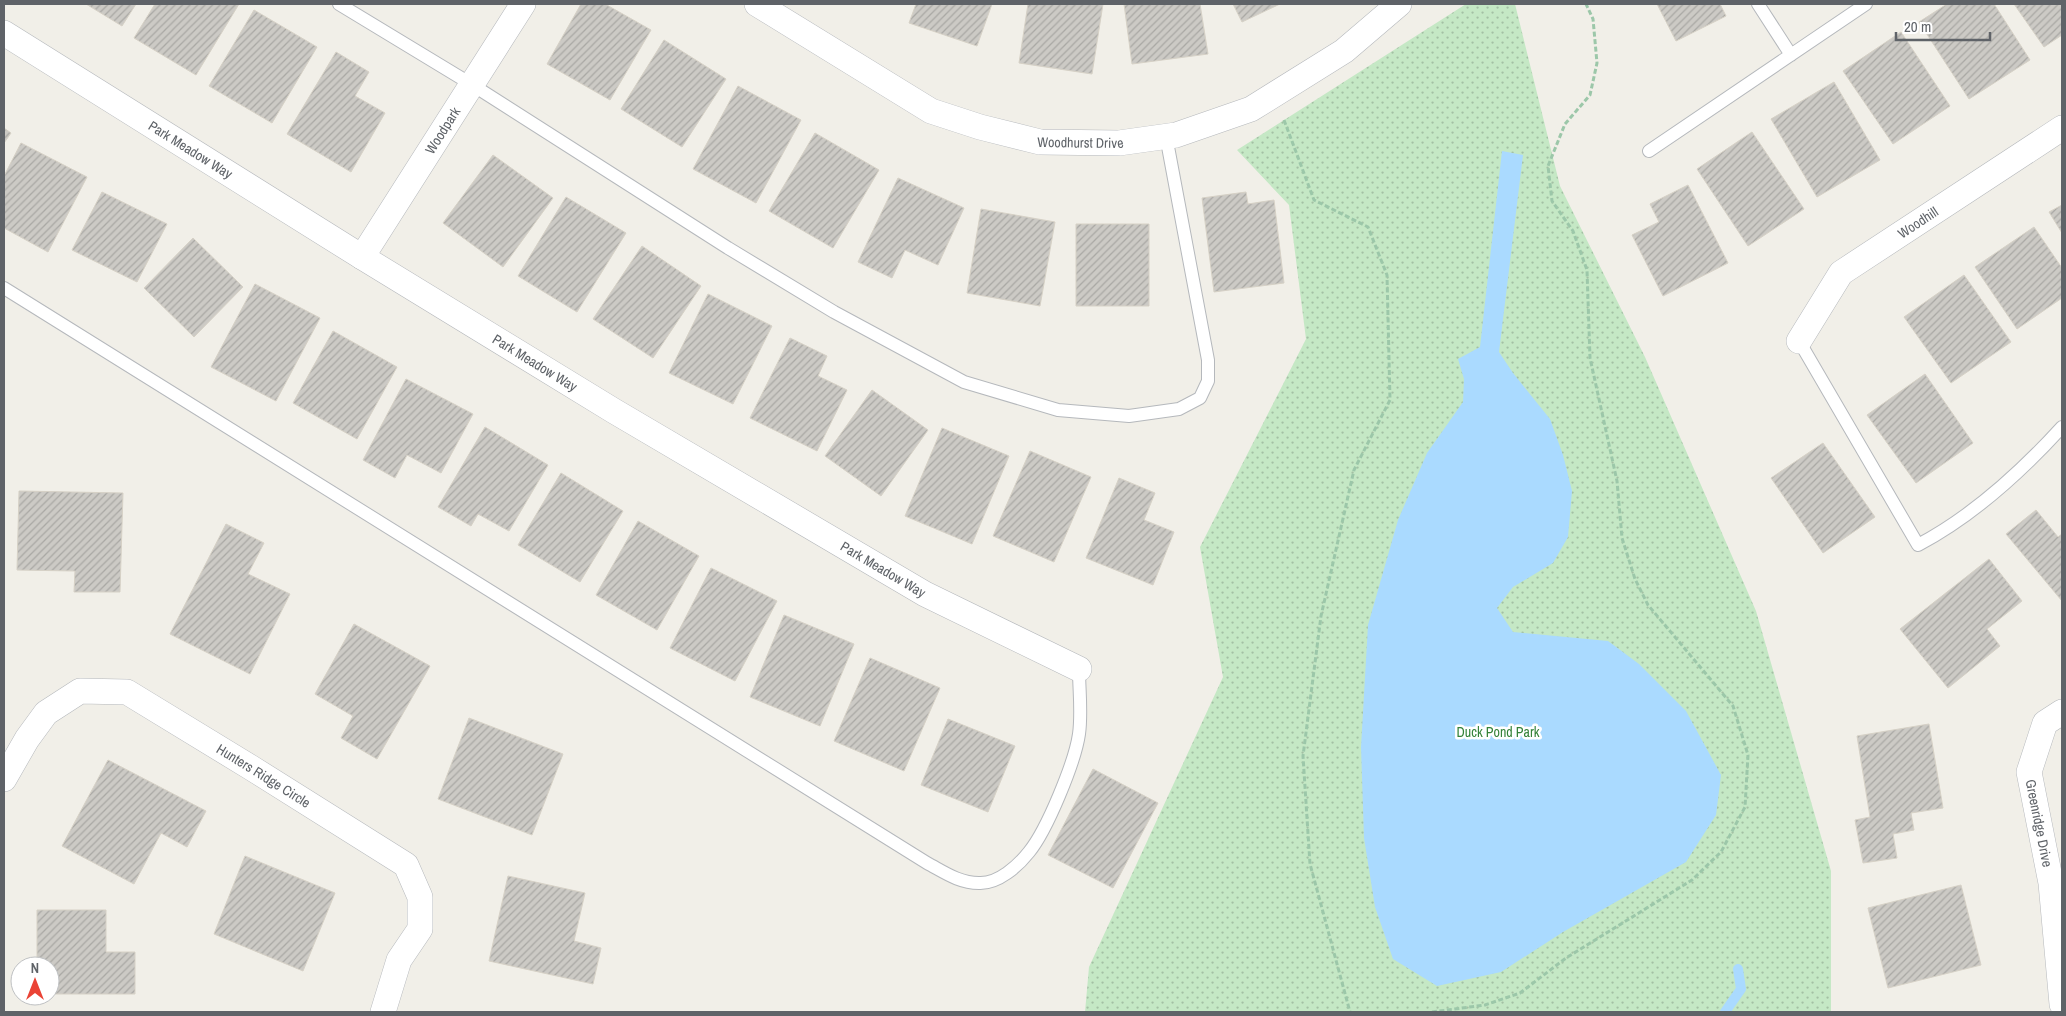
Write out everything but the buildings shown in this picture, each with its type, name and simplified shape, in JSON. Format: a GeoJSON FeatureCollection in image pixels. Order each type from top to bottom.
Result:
{"type":"FeatureCollection","features":[{"type":"Feature","properties":{"kind":"street","name":"Woodpark"},"geometry":{"type":"LineString","coordinates":[[362,257],[522,4]]}},
{"type":"Feature","properties":{"kind":"street","name":"Woodhurst Drive"},"geometry":{"type":"LineString","coordinates":[[757,4],[931,111],[980,127],[1040,142],[1119,143],[1166,136],[1251,109],[1344,51],[1390,7]]}},
{"type":"Feature","properties":{"kind":"street","name":"Park Meadow Way"},"geometry":{"type":"LineString","coordinates":[[4,33],[362,257],[614,411],[925,594],[1079,669]]}},
{"type":"Feature","properties":{"kind":"street","name":"Woodhill"},"geometry":{"type":"LineString","coordinates":[[1799,341],[1841,273],[2062,128]]}},
{"type":"Feature","properties":{"kind":"street","name":"Hunters Ridge Circle"},"geometry":{"type":"LineString","coordinates":[[4,779],[27,739],[46,713],[80,691],[128,692],[250,767],[406,865],[420,897],[420,929],[399,960],[383,1012]]}},
{"type":"Feature","properties":{"kind":"street","name":"Greenridge Drive"},"geometry":{"type":"LineString","coordinates":[[2062,712],[2045,723],[2029,772],[2051,883],[2062,1004]]}},
{"type":"Feature","properties":{"kind":"lane"},"geometry":{"type":"LineString","coordinates":[[339,4],[471,84],[720,243],[834,312],[964,382],[1058,410],[1129,416],[1179,409],[1200,398],[1208,381],[1208,360],[1166,136]]}},
{"type":"Feature","properties":{"kind":"lane"},"geometry":{"type":"LineString","coordinates":[[1758,4],[1791,54]]}},
{"type":"Feature","properties":{"kind":"lane"},"geometry":{"type":"LineString","coordinates":[[1649,151],[1866,4]]}},
{"type":"Feature","properties":{"kind":"lane"},"geometry":{"type":"LineString","coordinates":[[4,288],[918,858],[961,882],[981,884],[1005,875],[1029,852],[1051,813],[1074,756],[1079,733],[1079,669]]}},
{"type":"Feature","properties":{"kind":"lane"},"geometry":{"type":"LineString","coordinates":[[1799,341],[1918,545],[1944,532],[1986,500],[2062,427]]}},
{"type":"Feature","properties":{"kind":"path"},"geometry":{"type":"LineString","coordinates":[[1432,1012],[1485,1005],[1520,992],[1566,958],[1692,880],[1721,852],[1745,807],[1748,755],[1733,706],[1648,605],[1635,579],[1622,538],[1617,481],[1590,358],[1587,270],[1573,231],[1552,201],[1548,166],[1565,124],[1590,95],[1597,63],[1593,19],[1586,4]]}},
{"type":"Feature","properties":{"kind":"path"},"geometry":{"type":"LineString","coordinates":[[1275,94],[1314,200],[1368,226],[1387,276],[1390,400],[1354,470],[1322,616],[1302,756],[1310,864],[1350,1012]]}},
{"type":"Feature","properties":{"kind":"green space","name":"Duck Pond Park"},"geometry":{"type":"Polygon","coordinates":[[[1466,4],[1515,4],[1560,186],[1645,357],[1756,611],[1831,871],[1831,1012],[1085,1012],[1089,967],[1223,677],[1200,547],[1306,339],[1289,205],[1237,150],[1466,4]]]}},
{"type":"Feature","properties":{"kind":"water"},"geometry":{"type":"Polygon","coordinates":[[[1502,151],[1523,155],[1499,352],[1513,373],[1550,419],[1563,455],[1572,491],[1568,537],[1553,563],[1513,587],[1497,608],[1513,632],[1608,641],[1639,664],[1686,711],[1721,775],[1716,815],[1686,862],[1563,932],[1501,972],[1437,986],[1393,959],[1375,907],[1364,838],[1361,747],[1368,625],[1398,520],[1427,453],[1463,402],[1464,379],[1458,359],[1480,347],[1502,151]]]}},
{"type":"Feature","properties":{"kind":"waterway"},"geometry":{"type":"LineString","coordinates":[[1725,1012],[1741,989],[1738,969]]}}]}
